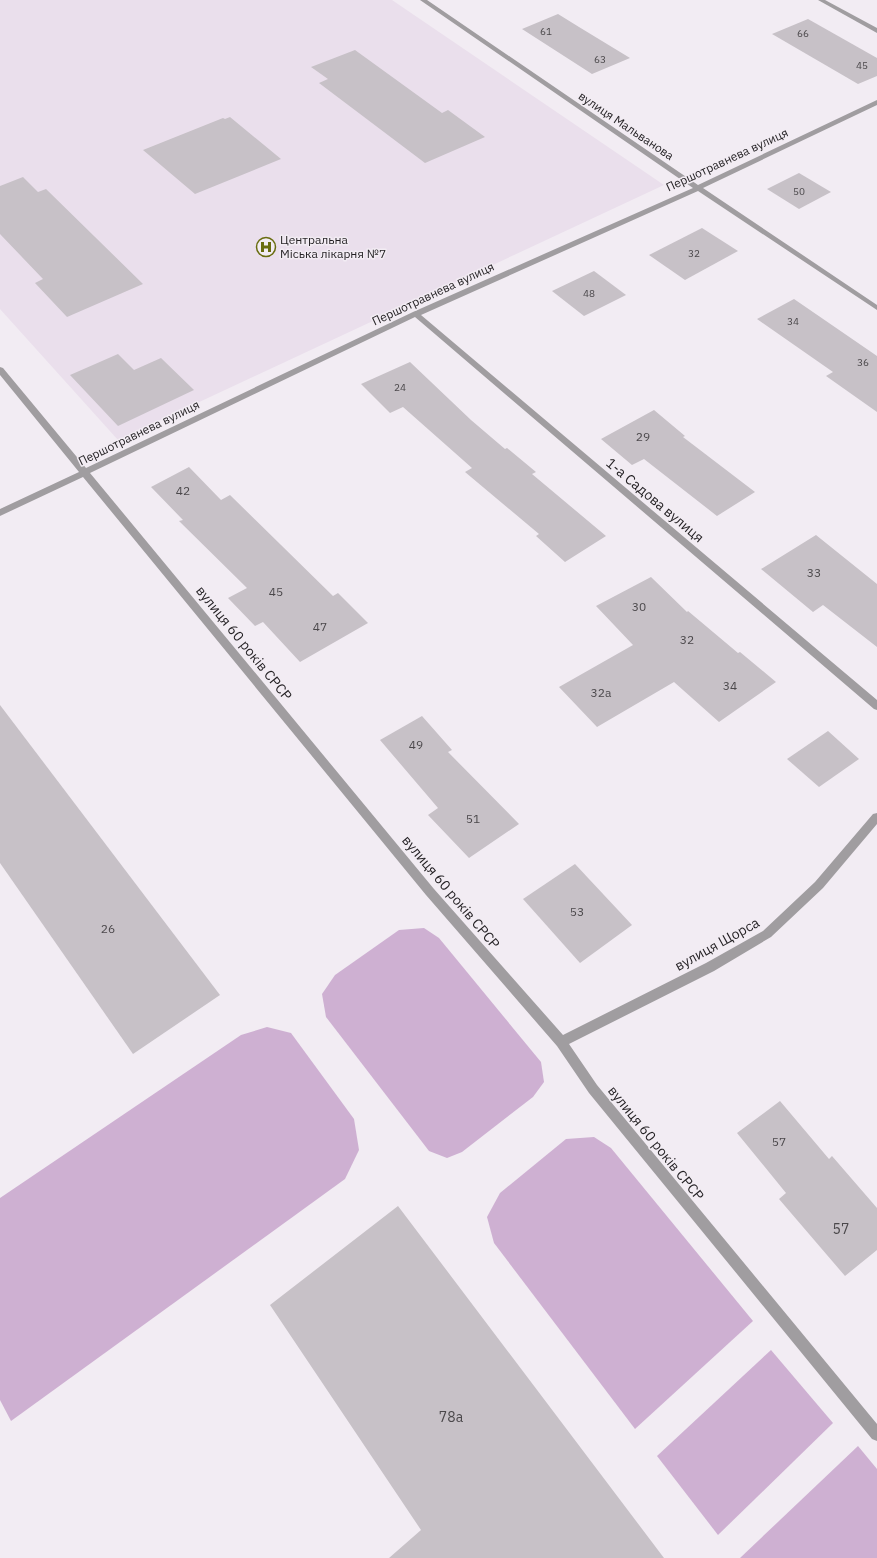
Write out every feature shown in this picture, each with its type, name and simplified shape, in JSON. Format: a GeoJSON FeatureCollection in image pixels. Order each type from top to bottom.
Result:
{"type":"FeatureCollection","features":[{"type":"Feature","properties":{"kind":"street","name":"вулиця Мальванова"},"geometry":{"type":"LineString","coordinates":[[423,0],[877,308]]}},
{"type":"Feature","properties":{"kind":"street"},"geometry":{"type":"LineString","coordinates":[[821,0],[877,31]]}},
{"type":"Feature","properties":{"kind":"street","name":"Першотравнева вулиця"},"geometry":{"type":"LineString","coordinates":[[0,512],[416,314],[698,188],[877,102]]}},
{"type":"Feature","properties":{"kind":"street","name":"1-а Садова вулиця"},"geometry":{"type":"LineString","coordinates":[[416,314],[877,706]]}},
{"type":"Feature","properties":{"kind":"street","name":"вулиця 60 років СРСР"},"geometry":{"type":"LineString","coordinates":[[0,370],[430,892],[561,1042],[593,1089],[877,1434]]}},
{"type":"Feature","properties":{"kind":"street","name":"вулиця Щорса"},"geometry":{"type":"LineString","coordinates":[[561,1042],[710,967],[768,934],[819,885],[877,817]]}},
{"type":"Feature","properties":{"kind":"shaded area","name":"Центральна Міська лікарня №7"},"geometry":{"type":"Polygon","coordinates":[[[0,0],[392,0],[664,185],[118,440],[0,309],[0,0]]]}},
{"type":"Feature","properties":{"kind":"shaded area"},"geometry":{"type":"Polygon","coordinates":[[[424,928],[439,938],[541,1062],[544,1082],[533,1097],[462,1152],[447,1158],[429,1151],[326,1017],[322,994],[335,975],[399,930],[424,928]]]}},
{"type":"Feature","properties":{"kind":"shaded area"},"geometry":{"type":"Polygon","coordinates":[[[267,1027],[291,1033],[354,1119],[359,1150],[345,1179],[11,1421],[0,1400],[0,1198],[241,1035],[267,1027]]]}},
{"type":"Feature","properties":{"kind":"shaded area"},"geometry":{"type":"Polygon","coordinates":[[[594,1137],[611,1148],[753,1321],[635,1429],[494,1243],[487,1217],[500,1193],[566,1139],[594,1137]]]}},
{"type":"Feature","properties":{"kind":"shaded area"},"geometry":{"type":"Polygon","coordinates":[[[771,1350],[833,1423],[718,1535],[657,1456],[771,1350]]]}},
{"type":"Feature","properties":{"kind":"shaded area"},"geometry":{"type":"Polygon","coordinates":[[[858,1446],[877,1469],[877,1558],[740,1558],[858,1446]]]}},
{"type":"Feature","properties":{"kind":"building"},"geometry":{"type":"Polygon","coordinates":[[[558,14],[630,58],[592,74],[522,29],[558,14]]]}},
{"type":"Feature","properties":{"kind":"building"},"geometry":{"type":"Polygon","coordinates":[[[808,19],[877,58],[877,76],[858,84],[772,34],[808,19]]]}},
{"type":"Feature","properties":{"kind":"building"},"geometry":{"type":"Polygon","coordinates":[[[355,50],[442,113],[448,110],[485,137],[425,163],[319,83],[328,79],[311,67],[355,50]]]}},
{"type":"Feature","properties":{"kind":"building"},"geometry":{"type":"Polygon","coordinates":[[[230,117],[281,159],[195,194],[143,150],[223,118],[225,119],[230,117]]]}},
{"type":"Feature","properties":{"kind":"building"},"geometry":{"type":"Polygon","coordinates":[[[799,173],[831,192],[799,209],[767,189],[799,173]]]}},
{"type":"Feature","properties":{"kind":"building"},"geometry":{"type":"Polygon","coordinates":[[[23,177],[38,192],[46,189],[143,284],[67,317],[35,283],[43,279],[0,234],[0,186],[23,177]]]}},
{"type":"Feature","properties":{"kind":"building"},"geometry":{"type":"Polygon","coordinates":[[[702,228],[738,251],[685,280],[649,255],[702,228]]]}},
{"type":"Feature","properties":{"kind":"building"},"geometry":{"type":"Polygon","coordinates":[[[594,271],[626,295],[584,316],[552,291],[594,271]]]}},
{"type":"Feature","properties":{"kind":"building"},"geometry":{"type":"Polygon","coordinates":[[[794,299],[877,356],[877,412],[826,376],[833,372],[757,319],[794,299]]]}},
{"type":"Feature","properties":{"kind":"building"},"geometry":{"type":"Polygon","coordinates":[[[118,354],[134,370],[161,358],[194,390],[118,426],[70,375],[118,354]]]}},
{"type":"Feature","properties":{"kind":"building"},"geometry":{"type":"Polygon","coordinates":[[[410,362],[471,420],[505,449],[507,448],[536,472],[532,474],[606,536],[565,562],[536,536],[539,534],[465,472],[472,468],[403,407],[390,413],[361,384],[410,362]]]}},
{"type":"Feature","properties":{"kind":"building"},"geometry":{"type":"Polygon","coordinates":[[[654,410],[685,436],[683,437],[755,492],[717,516],[644,459],[632,465],[601,439],[654,410]]]}},
{"type":"Feature","properties":{"kind":"building"},"geometry":{"type":"Polygon","coordinates":[[[189,467],[221,500],[230,495],[333,596],[338,593],[368,623],[300,662],[263,622],[255,626],[228,598],[247,588],[179,521],[183,520],[151,487],[189,467]]]}},
{"type":"Feature","properties":{"kind":"building"},"geometry":{"type":"Polygon","coordinates":[[[816,535],[877,584],[877,647],[823,605],[813,612],[761,569],[816,535]]]}},
{"type":"Feature","properties":{"kind":"building"},"geometry":{"type":"Polygon","coordinates":[[[651,577],[687,612],[688,611],[738,653],[740,652],[776,682],[719,722],[674,682],[597,727],[559,687],[633,645],[596,606],[651,577]]]}},
{"type":"Feature","properties":{"kind":"building"},"geometry":{"type":"Polygon","coordinates":[[[0,705],[220,995],[133,1054],[0,863],[0,705]]]}},
{"type":"Feature","properties":{"kind":"building"},"geometry":{"type":"Polygon","coordinates":[[[422,716],[452,750],[448,752],[519,824],[469,858],[428,815],[438,808],[380,740],[422,716]]]}},
{"type":"Feature","properties":{"kind":"building"},"geometry":{"type":"Polygon","coordinates":[[[828,731],[859,759],[819,787],[787,759],[828,731]]]}},
{"type":"Feature","properties":{"kind":"building"},"geometry":{"type":"Polygon","coordinates":[[[575,864],[632,925],[580,963],[523,899],[575,864]]]}},
{"type":"Feature","properties":{"kind":"building"},"geometry":{"type":"Polygon","coordinates":[[[780,1101],[829,1159],[832,1156],[877,1208],[877,1250],[845,1276],[779,1199],[786,1193],[737,1133],[780,1101]]]}},
{"type":"Feature","properties":{"kind":"building"},"geometry":{"type":"Polygon","coordinates":[[[398,1206],[664,1558],[389,1558],[421,1530],[270,1305],[398,1206]]]}},
{"type":"Feature","properties":{"kind":"place","name":"Центральна Міська лікарня №7"},"geometry":{"type":"Point","coordinates":[266,247]}}]}
